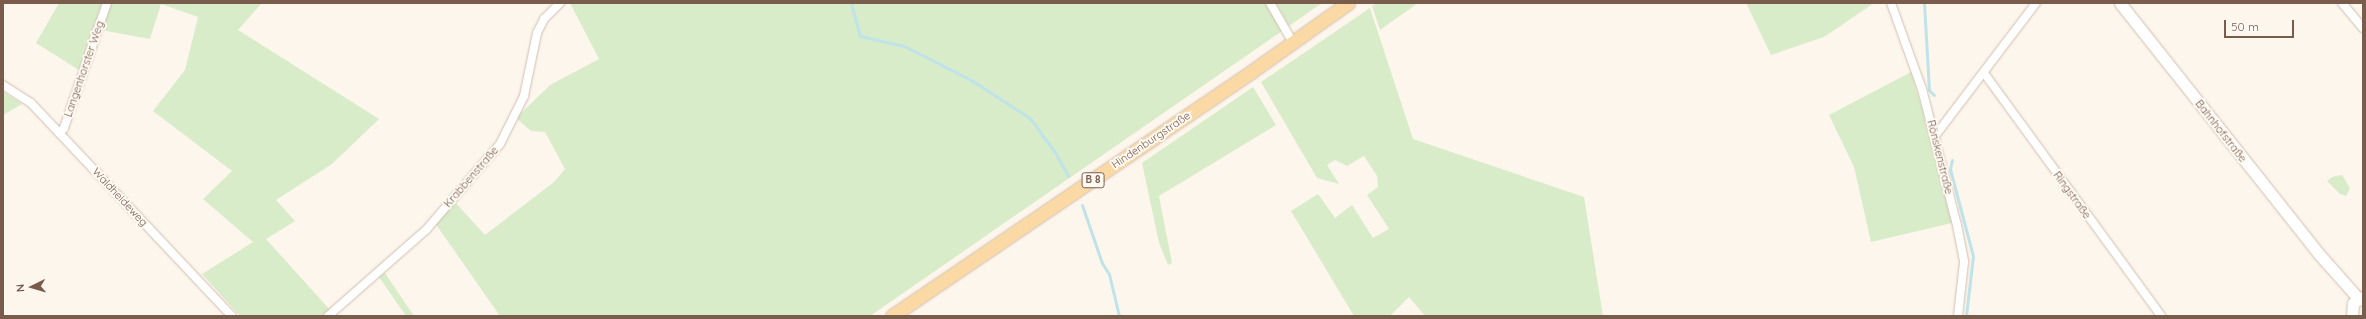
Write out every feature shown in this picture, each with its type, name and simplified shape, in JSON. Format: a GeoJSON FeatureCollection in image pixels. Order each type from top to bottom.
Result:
{"type":"FeatureCollection","features":[{"type":"Feature","properties":{"kind":"main road","name":"Hindenburgstraße"},"geometry":{"type":"LineString","coordinates":[[892,316],[1251,72],[1292,41],[1348,3]]}},
{"type":"Feature","properties":{"kind":"street","name":"Langenhorster Weg"},"geometry":{"type":"LineString","coordinates":[[59,133],[64,128],[107,3]]}},
{"type":"Feature","properties":{"kind":"street","name":"Krabbenstraße"},"geometry":{"type":"LineString","coordinates":[[328,316],[426,230],[500,144],[524,96],[537,33],[544,19],[560,3]]}},
{"type":"Feature","properties":{"kind":"street"},"geometry":{"type":"LineString","coordinates":[[1270,3],[1292,41]]}},
{"type":"Feature","properties":{"kind":"street","name":"Rönskenstraße"},"geometry":{"type":"LineString","coordinates":[[1891,3],[1922,89],[1935,136],[1964,262],[1958,316]]}},
{"type":"Feature","properties":{"kind":"street"},"geometry":{"type":"LineString","coordinates":[[1935,136],[1984,74],[2036,3]]}},
{"type":"Feature","properties":{"kind":"street","name":"Bahnhofstraße"},"geometry":{"type":"LineString","coordinates":[[2120,3],[2323,259],[2358,299]]}},
{"type":"Feature","properties":{"kind":"street"},"geometry":{"type":"LineString","coordinates":[[2342,3],[2363,28]]}},
{"type":"Feature","properties":{"kind":"street","name":"Ringstraße"},"geometry":{"type":"LineString","coordinates":[[1984,74],[2161,316]]}},
{"type":"Feature","properties":{"kind":"street","name":"Waldheideweg"},"geometry":{"type":"LineString","coordinates":[[3,84],[31,103],[232,316]]}},
{"type":"Feature","properties":{"kind":"street"},"geometry":{"type":"LineString","coordinates":[[2352,316],[2358,299]]}},
{"type":"Feature","properties":{"kind":"green space"},"geometry":{"type":"Polygon","coordinates":[[[59,3],[102,3],[79,70],[36,43],[59,3]]]}},
{"type":"Feature","properties":{"kind":"green space"},"geometry":{"type":"Polygon","coordinates":[[[111,3],[262,3],[238,30],[379,119],[332,164],[276,200],[295,221],[266,239],[331,311],[324,316],[240,316],[202,274],[253,242],[203,199],[232,171],[153,111],[185,70],[198,17],[161,4],[150,39],[101,30],[111,3]]]}},
{"type":"Feature","properties":{"kind":"green space"},"geometry":{"type":"Polygon","coordinates":[[[570,3],[1266,3],[1282,31],[870,316],[500,316],[435,223],[455,202],[485,235],[554,182],[565,169],[545,132],[531,131],[516,118],[550,85],[599,59],[570,3]]]}},
{"type":"Feature","properties":{"kind":"green space"},"geometry":{"type":"Polygon","coordinates":[[[1276,3],[1322,3],[1289,26],[1276,3]]]}},
{"type":"Feature","properties":{"kind":"green space"},"geometry":{"type":"Polygon","coordinates":[[[1377,3],[1418,3],[1380,30],[1372,6],[1377,3]]]}},
{"type":"Feature","properties":{"kind":"green space"},"geometry":{"type":"Polygon","coordinates":[[[1746,3],[1874,3],[1824,37],[1771,55],[1746,3]]]}},
{"type":"Feature","properties":{"kind":"green space"},"geometry":{"type":"Polygon","coordinates":[[[1370,8],[1413,139],[1584,197],[1603,316],[1425,316],[1409,297],[1390,316],[1354,316],[1291,211],[1318,194],[1335,218],[1352,205],[1373,238],[1389,229],[1367,195],[1378,187],[1377,176],[1364,156],[1347,166],[1335,160],[1327,165],[1339,184],[1317,178],[1261,82],[1370,8]]]}},
{"type":"Feature","properties":{"kind":"green space"},"geometry":{"type":"Polygon","coordinates":[[[1911,72],[1931,139],[1952,223],[1871,242],[1854,167],[1829,115],[1911,72]]]}},
{"type":"Feature","properties":{"kind":"green space"},"geometry":{"type":"Polygon","coordinates":[[[1253,87],[1276,125],[1159,196],[1172,263],[1168,265],[1159,243],[1142,163],[1253,87]]]}},
{"type":"Feature","properties":{"kind":"green space"},"geometry":{"type":"Polygon","coordinates":[[[3,92],[22,104],[3,115],[3,92]]]}},
{"type":"Feature","properties":{"kind":"green space"},"geometry":{"type":"Polygon","coordinates":[[[2342,175],[2350,188],[2346,196],[2340,194],[2327,181],[2332,177],[2342,175]]]}},
{"type":"Feature","properties":{"kind":"green space"},"geometry":{"type":"Polygon","coordinates":[[[385,273],[414,316],[406,316],[379,277],[385,273]]]}},
{"type":"Feature","properties":{"kind":"waterway"},"geometry":{"type":"LineString","coordinates":[[851,3],[860,36],[904,46],[971,80],[1030,118],[1056,154],[1068,176]]}},
{"type":"Feature","properties":{"kind":"waterway"},"geometry":{"type":"LineString","coordinates":[[1924,3],[1929,90],[1934,95]]}},
{"type":"Feature","properties":{"kind":"waterway"},"geometry":{"type":"LineString","coordinates":[[1952,160],[1950,169],[1973,256],[1966,316]]}},
{"type":"Feature","properties":{"kind":"waterway"},"geometry":{"type":"LineString","coordinates":[[1082,205],[1102,263],[1109,274],[1119,316]]}}]}
